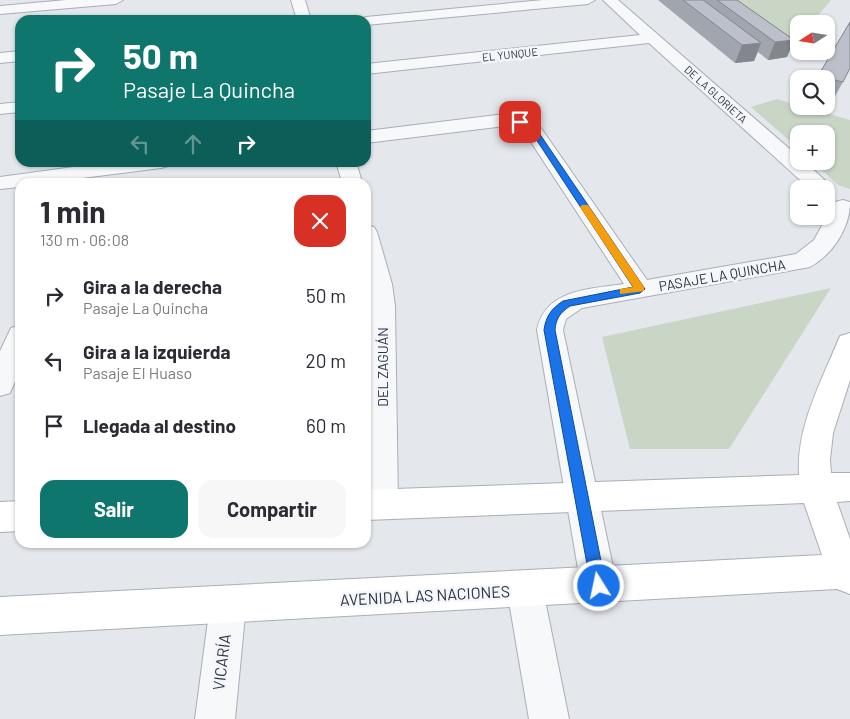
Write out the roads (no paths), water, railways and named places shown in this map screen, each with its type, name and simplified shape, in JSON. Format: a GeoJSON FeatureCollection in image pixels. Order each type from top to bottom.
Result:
{"type":"FeatureCollection","features":[{"type":"Feature","properties":{"kind":"street"},"geometry":{"type":"LineString","coordinates":[[0,10],[116,0]]}},
{"type":"Feature","properties":{"kind":"street"},"geometry":{"type":"LineString","coordinates":[[298,0],[302,15]]}},
{"type":"Feature","properties":{"kind":"street"},"geometry":{"type":"LineString","coordinates":[[371,21],[588,0]]}},
{"type":"Feature","properties":{"kind":"street","name":"DE LA GLORIETA"},"geometry":{"type":"LineString","coordinates":[[610,0],[812,180]]}},
{"type":"Feature","properties":{"kind":"street","name":"EL YUNQUE"},"geometry":{"type":"LineString","coordinates":[[371,68],[653,38]]}},
{"type":"Feature","properties":{"kind":"street"},"geometry":{"type":"LineString","coordinates":[[0,58],[15,56]]}},
{"type":"Feature","properties":{"kind":"street"},"geometry":{"type":"LineString","coordinates":[[0,109],[15,108]]}},
{"type":"Feature","properties":{"kind":"street"},"geometry":{"type":"LineString","coordinates":[[371,136],[498,121],[520,122],[534,132],[640,289]]}},
{"type":"Feature","properties":{"kind":"street"},"geometry":{"type":"LineString","coordinates":[[38,178],[123,167]]}},
{"type":"Feature","properties":{"kind":"street"},"geometry":{"type":"LineString","coordinates":[[0,183],[15,181]]}},
{"type":"Feature","properties":{"kind":"street","name":"PASAJE LA QUINCHA"},"geometry":{"type":"LineString","coordinates":[[599,586],[550,330],[551,319],[567,303],[802,261],[811,257],[823,246],[840,203]]}},
{"type":"Feature","properties":{"kind":"street","name":"DEL ZAGUÁN"},"geometry":{"type":"LineString","coordinates":[[371,251],[380,284],[382,306],[374,505]]}},
{"type":"Feature","properties":{"kind":"street"},"geometry":{"type":"LineString","coordinates":[[849,573],[816,490],[814,459],[819,433],[850,343]]}},
{"type":"Feature","properties":{"kind":"street"},"geometry":{"type":"LineString","coordinates":[[0,385],[15,348]]}},
{"type":"Feature","properties":{"kind":"street"},"geometry":{"type":"LineString","coordinates":[[374,505],[816,490],[850,487]]}},
{"type":"Feature","properties":{"kind":"street"},"geometry":{"type":"LineString","coordinates":[[0,517],[15,516]]}},
{"type":"Feature","properties":{"kind":"street","name":"AVENIDA LAS NACIONES"},"geometry":{"type":"LineString","coordinates":[[0,616],[849,573]]}},
{"type":"Feature","properties":{"kind":"street"},"geometry":{"type":"LineString","coordinates":[[525,590],[549,719]]}},
{"type":"Feature","properties":{"kind":"street","name":"VICARÍA"},"geometry":{"type":"LineString","coordinates":[[214,719],[228,605]]}}]}
